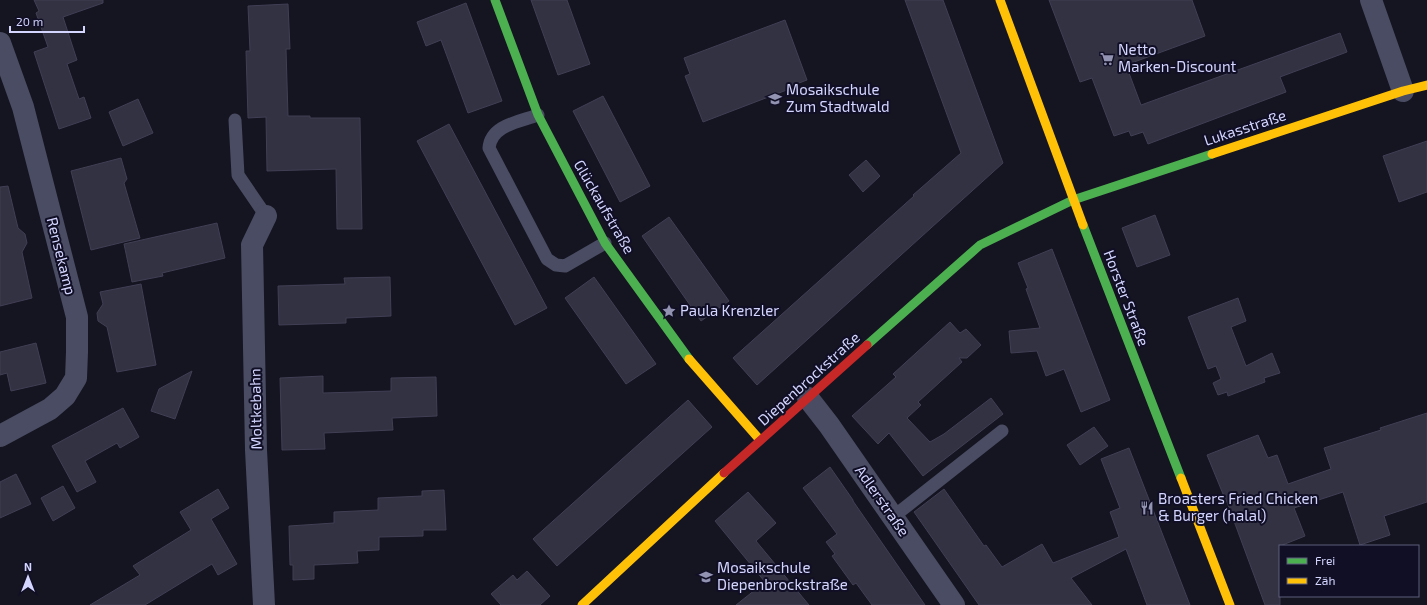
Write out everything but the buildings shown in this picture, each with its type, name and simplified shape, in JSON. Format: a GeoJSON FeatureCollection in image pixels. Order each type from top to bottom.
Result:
{"type":"FeatureCollection","features":[{"type":"Feature","properties":{"kind":"street","name":"Glückaufstraße"},"geometry":{"type":"LineString","coordinates":[[495,0],[538,115],[605,243],[685,354],[760,440]]}},
{"type":"Feature","properties":{"kind":"street","name":"Horster Straße"},"geometry":{"type":"LineString","coordinates":[[1000,0],[1073,200],[1230,605]]}},
{"type":"Feature","properties":{"kind":"street"},"geometry":{"type":"LineString","coordinates":[[1371,0],[1403,91]]}},
{"type":"Feature","properties":{"kind":"street","name":"Rensekamp"},"geometry":{"type":"LineString","coordinates":[[0,43],[22,107],[77,317],[76,378],[65,396],[50,409],[0,436]]}},
{"type":"Feature","properties":{"kind":"street","name":"Lukasstraße"},"geometry":{"type":"LineString","coordinates":[[1073,200],[1403,91],[1427,85]]}},
{"type":"Feature","properties":{"kind":"street","name":"Diepenbrockstraße"},"geometry":{"type":"LineString","coordinates":[[582,605],[760,440],[980,246],[1073,200]]}},
{"type":"Feature","properties":{"kind":"street","name":"Moltkebahn"},"geometry":{"type":"LineString","coordinates":[[264,605],[256,450],[252,246],[266,216]]}},
{"type":"Feature","properties":{"kind":"street","name":"Adlerstraße"},"geometry":{"type":"LineString","coordinates":[[808,398],[954,605]]}},
{"type":"Feature","properties":{"kind":"lane"},"geometry":{"type":"LineString","coordinates":[[538,115],[502,128],[494,134],[490,141],[489,148],[548,259],[556,265],[565,266],[605,243]]}},
{"type":"Feature","properties":{"kind":"lane"},"geometry":{"type":"LineString","coordinates":[[235,120],[238,175],[266,216]]}},
{"type":"Feature","properties":{"kind":"lane"},"geometry":{"type":"LineString","coordinates":[[893,517],[1002,431]]}},
{"type":"Feature","properties":{"kind":"traffic: fast"},"geometry":{"type":"LineString","coordinates":[[495,0],[538,115],[605,243],[689,359]]}},
{"type":"Feature","properties":{"kind":"traffic: fast"},"geometry":{"type":"LineString","coordinates":[[867,345],[980,245],[1073,200],[1212,154]]}},
{"type":"Feature","properties":{"kind":"traffic: fast"},"geometry":{"type":"LineString","coordinates":[[1083,225],[1181,478]]}},
{"type":"Feature","properties":{"kind":"traffic: slow"},"geometry":{"type":"LineString","coordinates":[[1000,0],[1083,225]]}},
{"type":"Feature","properties":{"kind":"traffic: slow"},"geometry":{"type":"LineString","coordinates":[[1212,154],[1403,91],[1427,85]]}},
{"type":"Feature","properties":{"kind":"traffic: slow"},"geometry":{"type":"LineString","coordinates":[[689,359],[760,440]]}},
{"type":"Feature","properties":{"kind":"traffic: slow"},"geometry":{"type":"LineString","coordinates":[[582,605],[724,473]]}},
{"type":"Feature","properties":{"kind":"traffic: slow"},"geometry":{"type":"LineString","coordinates":[[1181,478],[1230,605]]}},
{"type":"Feature","properties":{"kind":"traffic: jam"},"geometry":{"type":"LineString","coordinates":[[724,473],[867,345]]}},
{"type":"Feature","properties":{"kind":"place","name":"Netto Marken-Discount"},"geometry":{"type":"Point","coordinates":[1107,59]}},
{"type":"Feature","properties":{"kind":"place","name":"Mosaikschule Zum Stadtwald"},"geometry":{"type":"Point","coordinates":[775,99]}},
{"type":"Feature","properties":{"kind":"place","name":"Paula Krenzler"},"geometry":{"type":"Point","coordinates":[669,311]}},
{"type":"Feature","properties":{"kind":"place","name":"Broasters Fried Chicken & Burger (halal)"},"geometry":{"type":"Point","coordinates":[1147,508]}},
{"type":"Feature","properties":{"kind":"place","name":"Mosaikschule Diepenbrockstraße"},"geometry":{"type":"Point","coordinates":[706,577]}}]}
